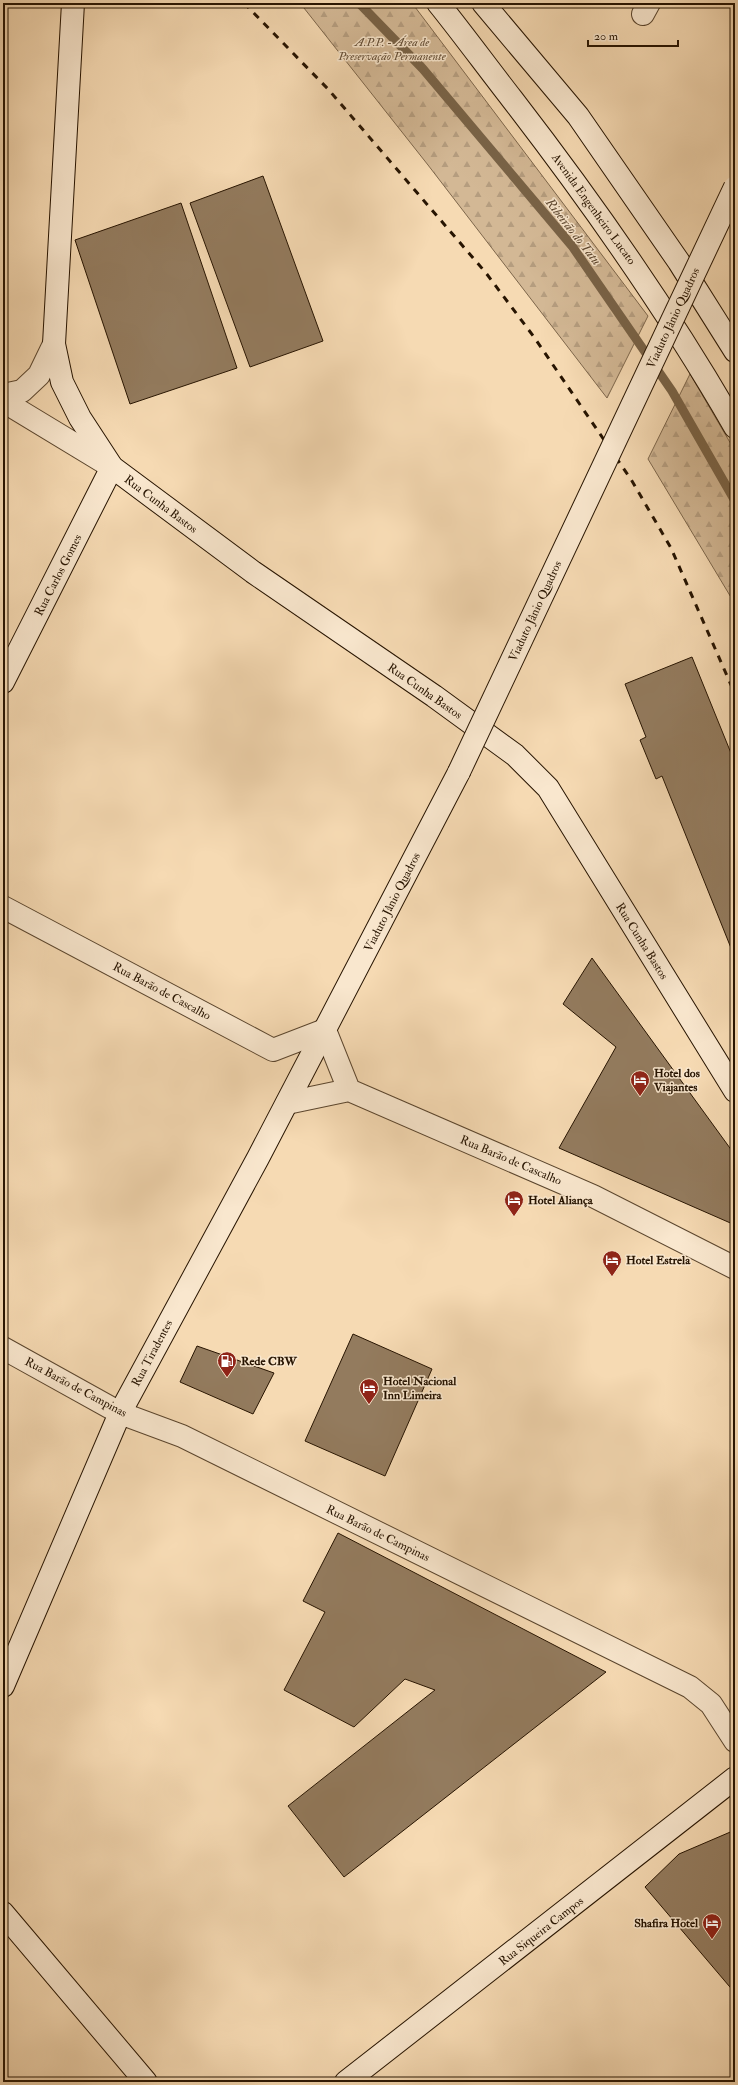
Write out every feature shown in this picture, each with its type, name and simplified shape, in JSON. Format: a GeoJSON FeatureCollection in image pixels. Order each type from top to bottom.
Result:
{"type":"FeatureCollection","features":[{"type":"Feature","properties":{"kind":"main road"},"geometry":{"type":"LineString","coordinates":[[73,3],[54,344],[62,382],[80,418],[112,467]]}},
{"type":"Feature","properties":{"kind":"main road","name":"Avenida Engenheiro Lucato"},"geometry":{"type":"LineString","coordinates":[[438,3],[543,138],[630,258],[710,384],[735,427]]}},
{"type":"Feature","properties":{"kind":"main road"},"geometry":{"type":"LineString","coordinates":[[483,3],[578,116],[679,262],[735,351]]}},
{"type":"Feature","properties":{"kind":"main road","name":"Viaduto Jânio Quadros"},"geometry":{"type":"LineString","coordinates":[[325,1030],[459,772],[735,187]]}},
{"type":"Feature","properties":{"kind":"main road"},"geometry":{"type":"LineString","coordinates":[[3,395],[22,391],[39,375],[54,344]]}},
{"type":"Feature","properties":{"kind":"main road","name":"Rua Cunha Bastos"},"geometry":{"type":"LineString","coordinates":[[3,400],[112,467],[253,572],[434,696],[515,755],[548,788],[735,1091]]}},
{"type":"Feature","properties":{"kind":"main road","name":"Rua Carlos Gomes"},"geometry":{"type":"LineString","coordinates":[[3,682],[112,467]]}},
{"type":"Feature","properties":{"kind":"main road","name":"Rua Barão de Cascalho"},"geometry":{"type":"LineString","coordinates":[[3,907],[273,1050],[325,1030]]}},
{"type":"Feature","properties":{"kind":"main road"},"geometry":{"type":"LineString","coordinates":[[286,1103],[349,1090],[325,1030]]}},
{"type":"Feature","properties":{"kind":"main road","name":"Rua Tiradentes"},"geometry":{"type":"LineString","coordinates":[[3,1686],[120,1413],[325,1030]]}},
{"type":"Feature","properties":{"kind":"main road","name":"Rua Barão de Cascalho"},"geometry":{"type":"LineString","coordinates":[[349,1090],[593,1196],[735,1268]]}},
{"type":"Feature","properties":{"kind":"main road","name":"Rua Barão de Campinas"},"geometry":{"type":"LineString","coordinates":[[3,1348],[120,1413],[182,1436],[690,1687],[711,1704],[735,1741]]}},
{"type":"Feature","properties":{"kind":"main road","name":"Rua Siqueira Campos"},"geometry":{"type":"LineString","coordinates":[[346,2082],[735,1778]]}},
{"type":"Feature","properties":{"kind":"main road"},"geometry":{"type":"LineString","coordinates":[[3,1913],[146,2082]]}},
{"type":"Feature","properties":{"kind":"green space","name":"A.P.P. - Área de Preservação Permanente"},"geometry":{"type":"Polygon","coordinates":[[[300,3],[412,3],[648,316],[607,398],[428,165],[300,3]]]}},
{"type":"Feature","properties":{"kind":"green space"},"geometry":{"type":"Polygon","coordinates":[[[690,374],[735,451],[735,604],[648,459],[690,374]]]}},
{"type":"Feature","properties":{"kind":"building"},"geometry":{"type":"Polygon","coordinates":[[[263,176],[323,341],[250,367],[190,203],[263,176]]]}},
{"type":"Feature","properties":{"kind":"building"},"geometry":{"type":"Polygon","coordinates":[[[181,203],[237,368],[130,404],[75,240],[181,203]]]}},
{"type":"Feature","properties":{"kind":"building"},"geometry":{"type":"Polygon","coordinates":[[[692,657],[735,763],[735,958],[662,776],[656,779],[640,740],[646,737],[625,684],[692,657]]]}},
{"type":"Feature","properties":{"kind":"building","name":"Hotel dos Viajantes"},"geometry":{"type":"Polygon","coordinates":[[[592,958],[735,1155],[735,1225],[559,1148],[616,1047],[563,1004],[592,958]]]}},
{"type":"Feature","properties":{"kind":"building","name":"Hotel Nacional Inn Limeira"},"geometry":{"type":"Polygon","coordinates":[[[353,1334],[432,1369],[385,1476],[305,1441],[353,1334]]]}},
{"type":"Feature","properties":{"kind":"building","name":"Rede CBW"},"geometry":{"type":"Polygon","coordinates":[[[197,1346],[274,1373],[253,1414],[180,1382],[197,1346]]]}},
{"type":"Feature","properties":{"kind":"building"},"geometry":{"type":"Polygon","coordinates":[[[338,1533],[606,1672],[344,1877],[288,1806],[435,1690],[405,1679],[354,1727],[284,1690],[325,1612],[303,1601],[338,1533]]]}},
{"type":"Feature","properties":{"kind":"building","name":"Shafira Hotel"},"geometry":{"type":"Polygon","coordinates":[[[735,1830],[735,1993],[645,1887],[679,1854],[735,1830]]]}},
{"type":"Feature","properties":{"kind":"waterway","name":"Ribeirão do Tatu"},"geometry":{"type":"LineString","coordinates":[[359,3],[423,69],[572,246],[672,391],[735,501]]}},
{"type":"Feature","properties":{"kind":"railway"},"geometry":{"type":"LineString","coordinates":[[244,3],[328,89],[486,273],[534,337],[632,481],[671,548],[735,694]]}},
{"type":"Feature","properties":{"kind":"place","name":"Hotel dos Viajantes"},"geometry":{"type":"Point","coordinates":[640,1097]}},
{"type":"Feature","properties":{"kind":"place","name":"Hotel Aliança"},"geometry":{"type":"Point","coordinates":[514,1217]}},
{"type":"Feature","properties":{"kind":"place","name":"Hotel Estrela"},"geometry":{"type":"Point","coordinates":[612,1277]}},
{"type":"Feature","properties":{"kind":"place","name":"Rede CBW"},"geometry":{"type":"Point","coordinates":[227,1378]}},
{"type":"Feature","properties":{"kind":"place","name":"Hotel Nacional Inn Limeira"},"geometry":{"type":"Point","coordinates":[369,1405]}},
{"type":"Feature","properties":{"kind":"place","name":"Shafira Hotel"},"geometry":{"type":"Point","coordinates":[712,1940]}}]}
